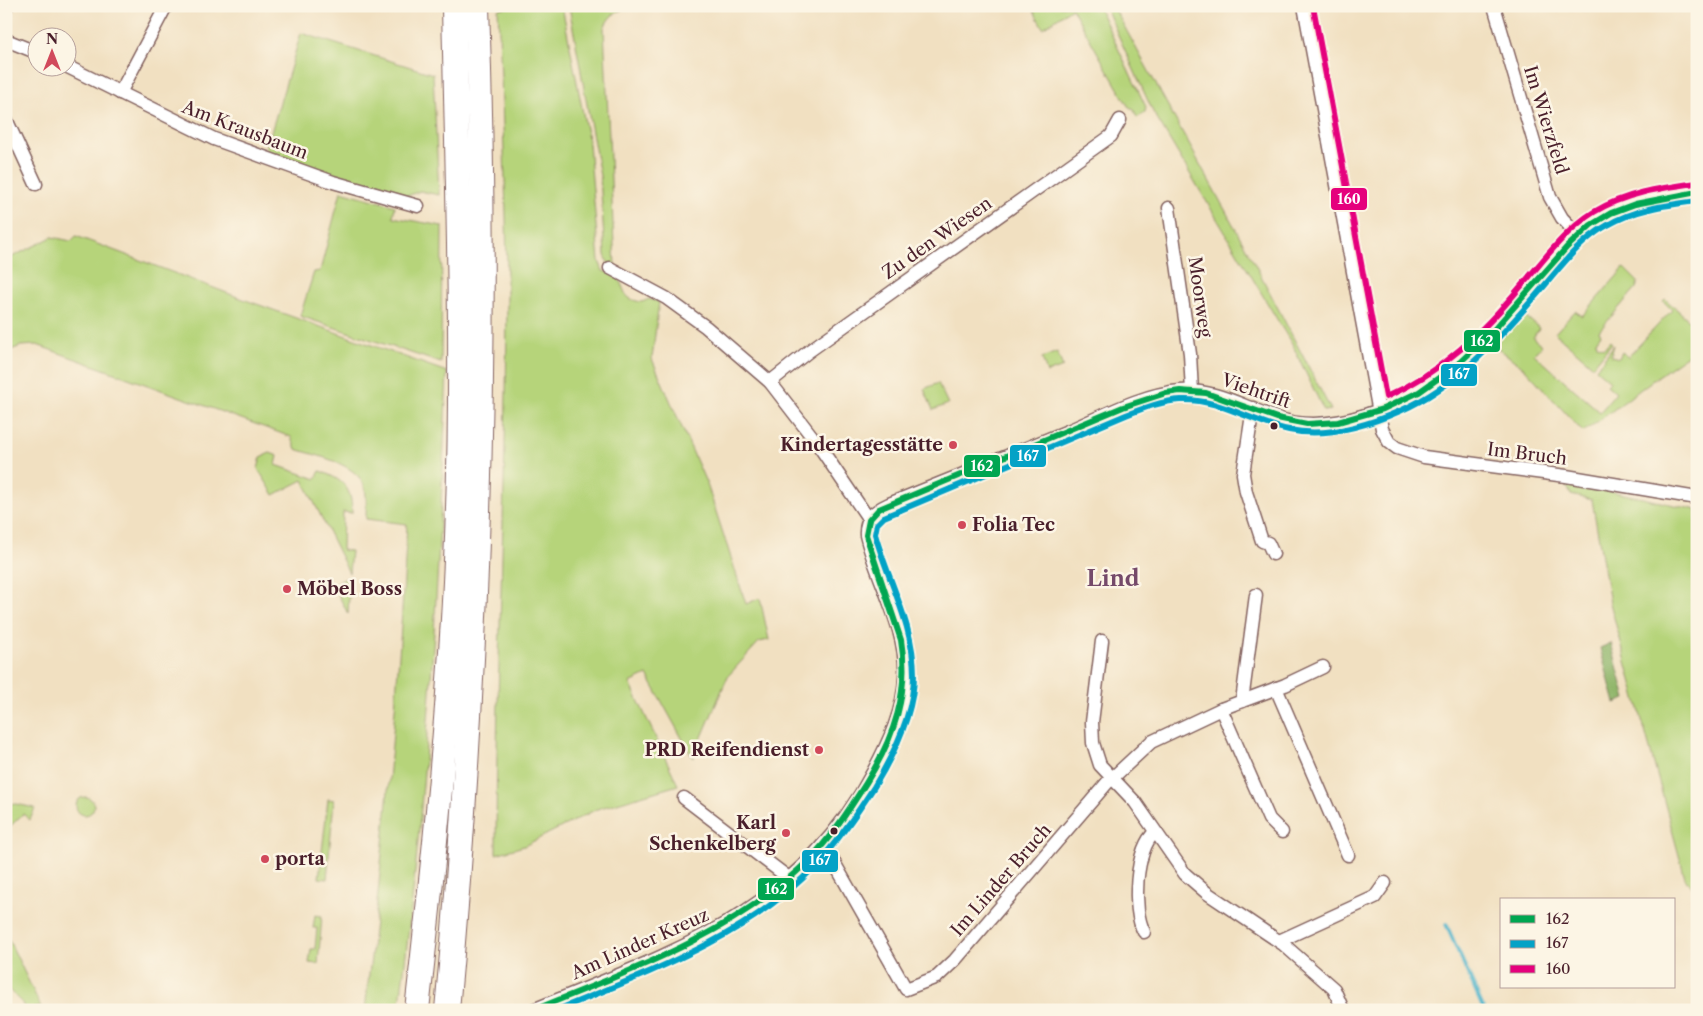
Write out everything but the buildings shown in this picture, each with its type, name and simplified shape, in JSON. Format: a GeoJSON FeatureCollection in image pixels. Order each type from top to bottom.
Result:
{"type":"FeatureCollection","features":[{"type":"Feature","properties":{"kind":"highway"},"geometry":{"type":"LineString","coordinates":[[417,1010],[442,790],[455,580],[461,312],[454,6]]}},
{"type":"Feature","properties":{"kind":"highway"},"geometry":{"type":"LineString","coordinates":[[447,1010],[460,866],[476,583],[483,313],[477,6]]}},
{"type":"Feature","properties":{"kind":"street"},"geometry":{"type":"LineString","coordinates":[[120,92],[166,6]]}},
{"type":"Feature","properties":{"kind":"street","name":"Im Bruch"},"geometry":{"type":"LineString","coordinates":[[1304,6],[1382,428],[1389,442],[1397,448],[1415,454],[1453,462],[1566,476],[1697,498]]}},
{"type":"Feature","properties":{"kind":"street","name":"Im Wierzfeld"},"geometry":{"type":"LineString","coordinates":[[1494,6],[1550,198],[1562,218],[1579,236]]}},
{"type":"Feature","properties":{"kind":"street"},"geometry":{"type":"LineString","coordinates":[[6,40],[28,49]]}},
{"type":"Feature","properties":{"kind":"street","name":"Am Krausbaum"},"geometry":{"type":"LineString","coordinates":[[78,72],[182,125],[239,149],[333,182],[418,206]]}},
{"type":"Feature","properties":{"kind":"street"},"geometry":{"type":"LineString","coordinates":[[6,119],[36,184]]}},
{"type":"Feature","properties":{"kind":"street","name":"Zu den Wiesen"},"geometry":{"type":"LineString","coordinates":[[770,382],[808,351],[1111,136],[1120,120]]}},
{"type":"Feature","properties":{"kind":"street","name":"Viehtrift"},"geometry":{"type":"LineString","coordinates":[[868,518],[889,504],[1132,404],[1168,393],[1192,392],[1218,396],[1277,418],[1307,424],[1355,419],[1379,410],[1418,392],[1467,359],[1579,236],[1598,220],[1627,206],[1697,192]]}},
{"type":"Feature","properties":{"kind":"street","name":"Moorweg"},"geometry":{"type":"LineString","coordinates":[[1169,208],[1190,354],[1192,392]]}},
{"type":"Feature","properties":{"kind":"street"},"geometry":{"type":"LineString","coordinates":[[610,268],[666,298],[706,327],[770,382],[817,443],[868,518]]}},
{"type":"Feature","properties":{"kind":"street"},"geometry":{"type":"LineString","coordinates":[[1253,408],[1243,474],[1246,492],[1262,540],[1268,543],[1273,554]]}},
{"type":"Feature","properties":{"kind":"street","name":"Am Linder Kreuz"},"geometry":{"type":"LineString","coordinates":[[533,1010],[659,959],[730,923],[790,879],[822,846],[863,790],[887,746],[903,696],[904,654],[892,612],[868,544],[865,526],[868,518]]}},
{"type":"Feature","properties":{"kind":"street"},"geometry":{"type":"LineString","coordinates":[[1242,701],[1256,595]]}},
{"type":"Feature","properties":{"kind":"street"},"geometry":{"type":"LineString","coordinates":[[1102,641],[1092,710],[1093,743],[1100,765],[1135,802],[1185,874],[1197,885],[1279,941],[1331,986],[1343,1010]]}},
{"type":"Feature","properties":{"kind":"street","name":"Im Linder Bruch"},"geometry":{"type":"LineString","coordinates":[[822,846],[828,852],[906,990],[937,977],[955,960],[1112,778],[1158,737],[1322,667]]}},
{"type":"Feature","properties":{"kind":"street"},"geometry":{"type":"LineString","coordinates":[[1276,688],[1348,855]]}},
{"type":"Feature","properties":{"kind":"street"},"geometry":{"type":"LineString","coordinates":[[1221,709],[1269,819],[1282,832]]}},
{"type":"Feature","properties":{"kind":"street"},"geometry":{"type":"LineString","coordinates":[[684,798],[790,879]]}},
{"type":"Feature","properties":{"kind":"street"},"geometry":{"type":"LineString","coordinates":[[1144,932],[1138,921],[1136,911],[1141,858],[1147,839],[1155,832]]}},
{"type":"Feature","properties":{"kind":"street"},"geometry":{"type":"LineString","coordinates":[[1279,941],[1375,897],[1385,883]]}},
{"type":"Feature","properties":{"kind":"green space"},"geometry":{"type":"Polygon","coordinates":[[[514,6],[562,6],[589,144],[599,261],[603,271],[616,275],[627,296],[635,301],[642,302],[649,299],[659,302],[652,359],[708,487],[746,604],[760,598],[769,640],[759,642],[728,676],[693,758],[647,675],[630,683],[678,785],[597,809],[524,846],[496,854],[496,784],[507,363],[507,257],[498,9],[514,6]]]}},
{"type":"Feature","properties":{"kind":"green space"},"geometry":{"type":"Polygon","coordinates":[[[569,6],[634,6],[616,13],[609,19],[604,28],[615,267],[608,263],[605,255],[600,176],[569,6]]]}},
{"type":"Feature","properties":{"kind":"green space"},"geometry":{"type":"Polygon","coordinates":[[[1031,6],[1098,6],[1146,107],[1145,112],[1137,118],[1134,110],[1128,106],[1072,8],[1043,28],[1031,6]]]}},
{"type":"Feature","properties":{"kind":"green space"},"geometry":{"type":"Polygon","coordinates":[[[1105,6],[1113,6],[1257,268],[1331,410],[1324,411],[1293,346],[1153,112],[1105,6]]]}},
{"type":"Feature","properties":{"kind":"green space"},"geometry":{"type":"Polygon","coordinates":[[[301,33],[433,74],[439,195],[420,191],[407,196],[265,152],[301,33]]]}},
{"type":"Feature","properties":{"kind":"green space"},"geometry":{"type":"Polygon","coordinates":[[[341,191],[395,206],[393,217],[442,226],[441,363],[300,316],[314,272],[320,271],[341,191]]]}},
{"type":"Feature","properties":{"kind":"green space"},"geometry":{"type":"Polygon","coordinates":[[[76,236],[251,302],[447,372],[440,532],[424,771],[409,930],[399,1010],[365,1010],[390,767],[400,646],[407,524],[366,519],[366,492],[361,479],[354,472],[335,462],[296,449],[291,437],[37,345],[21,346],[6,352],[6,260],[52,237],[71,241],[76,236]]]}},
{"type":"Feature","properties":{"kind":"green space"},"geometry":{"type":"Polygon","coordinates":[[[1624,268],[1638,282],[1636,288],[1599,331],[1601,334],[1596,341],[1597,345],[1604,348],[1610,341],[1612,343],[1593,366],[1555,333],[1575,311],[1582,316],[1624,268]]]}},
{"type":"Feature","properties":{"kind":"green space"},"geometry":{"type":"Polygon","coordinates":[[[1665,299],[1697,327],[1697,349],[1583,432],[1525,369],[1494,345],[1523,314],[1539,328],[1533,338],[1542,345],[1534,354],[1600,412],[1616,393],[1607,385],[1610,381],[1596,369],[1614,345],[1611,356],[1619,358],[1622,352],[1628,357],[1672,310],[1663,301],[1665,299]]]}},
{"type":"Feature","properties":{"kind":"green space"},"geometry":{"type":"Polygon","coordinates":[[[1057,352],[1063,367],[1047,373],[1042,358],[1057,352]]]}},
{"type":"Feature","properties":{"kind":"green space"},"geometry":{"type":"Polygon","coordinates":[[[938,383],[948,404],[933,410],[924,389],[938,383]]]}},
{"type":"Feature","properties":{"kind":"green space"},"geometry":{"type":"Polygon","coordinates":[[[270,453],[278,456],[276,465],[316,479],[320,471],[340,481],[345,486],[352,504],[352,513],[343,512],[342,550],[351,551],[349,573],[303,480],[274,495],[258,469],[261,457],[270,453]]]}},
{"type":"Feature","properties":{"kind":"green space"},"geometry":{"type":"Polygon","coordinates":[[[1566,484],[1610,491],[1697,510],[1697,891],[1686,881],[1610,603],[1592,500],[1571,495],[1566,484]]]}},
{"type":"Feature","properties":{"kind":"green space"},"geometry":{"type":"Polygon","coordinates":[[[350,577],[348,614],[333,584],[350,577]]]}},
{"type":"Feature","properties":{"kind":"green space"},"geometry":{"type":"Polygon","coordinates":[[[1611,643],[1626,699],[1615,703],[1600,648],[1611,643]]]}},
{"type":"Feature","properties":{"kind":"green space"},"geometry":{"type":"Polygon","coordinates":[[[85,797],[91,800],[94,806],[91,812],[85,815],[79,812],[76,806],[79,800],[85,797]]]}},
{"type":"Feature","properties":{"kind":"green space"},"geometry":{"type":"Polygon","coordinates":[[[328,799],[334,800],[327,879],[319,878],[328,799]]]}},
{"type":"Feature","properties":{"kind":"green space"},"geometry":{"type":"Polygon","coordinates":[[[6,802],[35,808],[30,820],[23,814],[6,830],[6,802]]]}},
{"type":"Feature","properties":{"kind":"green space"},"geometry":{"type":"Polygon","coordinates":[[[315,915],[322,916],[318,964],[309,963],[311,949],[315,949],[317,928],[313,928],[315,915]]]}},
{"type":"Feature","properties":{"kind":"green space"},"geometry":{"type":"Polygon","coordinates":[[[6,934],[41,1007],[25,1010],[22,1003],[6,987],[6,934]]]}},
{"type":"Feature","properties":{"kind":"waterway"},"geometry":{"type":"LineString","coordinates":[[1446,924],[1484,1010]]}},
{"type":"Feature","properties":{"kind":"transit line","name":"160"},"geometry":{"type":"LineString","coordinates":[[1313,6],[1386,397],[1425,376],[1477,334],[1564,236],[1583,219],[1618,200],[1657,189],[1696,183]]}},
{"type":"Feature","properties":{"kind":"transit line","name":"162"},"geometry":{"type":"LineString","coordinates":[[534,1010],[678,949],[746,910],[778,887],[808,861],[846,813],[885,749],[897,714],[903,678],[901,640],[866,535],[869,520],[879,509],[1123,407],[1166,393],[1180,391],[1206,393],[1277,418],[1307,424],[1338,422],[1383,409],[1419,392],[1457,365],[1491,333],[1567,247],[1591,225],[1611,213],[1635,204],[1697,192]]}},
{"type":"Feature","properties":{"kind":"transit line","name":"167"},"geometry":{"type":"LineString","coordinates":[[557,1010],[694,951],[759,914],[815,866],[839,837],[874,787],[902,733],[911,704],[914,675],[910,638],[875,534],[877,524],[884,517],[1126,415],[1146,407],[1167,402],[1195,400],[1222,407],[1276,427],[1317,433],[1360,426],[1400,411],[1421,401],[1476,360],[1508,327],[1570,256],[1596,232],[1628,215],[1662,206],[1697,201]]}},
{"type":"Feature","properties":{"kind":"place","name":"Kindertagesstätte"},"geometry":{"type":"Point","coordinates":[953,445]}},
{"type":"Feature","properties":{"kind":"place","name":"Folia Tec"},"geometry":{"type":"Point","coordinates":[962,525]}},
{"type":"Feature","properties":{"kind":"place","name":"Möbel Boss"},"geometry":{"type":"Point","coordinates":[287,589]}},
{"type":"Feature","properties":{"kind":"place","name":"PRD Reifendienst"},"geometry":{"type":"Point","coordinates":[819,750]}},
{"type":"Feature","properties":{"kind":"place","name":"Karl Schenkelberg"},"geometry":{"type":"Point","coordinates":[786,833]}},
{"type":"Feature","properties":{"kind":"place","name":"porta"},"geometry":{"type":"Point","coordinates":[265,859]}},
{"type":"Feature","properties":{"kind":"district","name":"Lind"},"geometry":{"type":"Point","coordinates":[1113,578]}}]}
